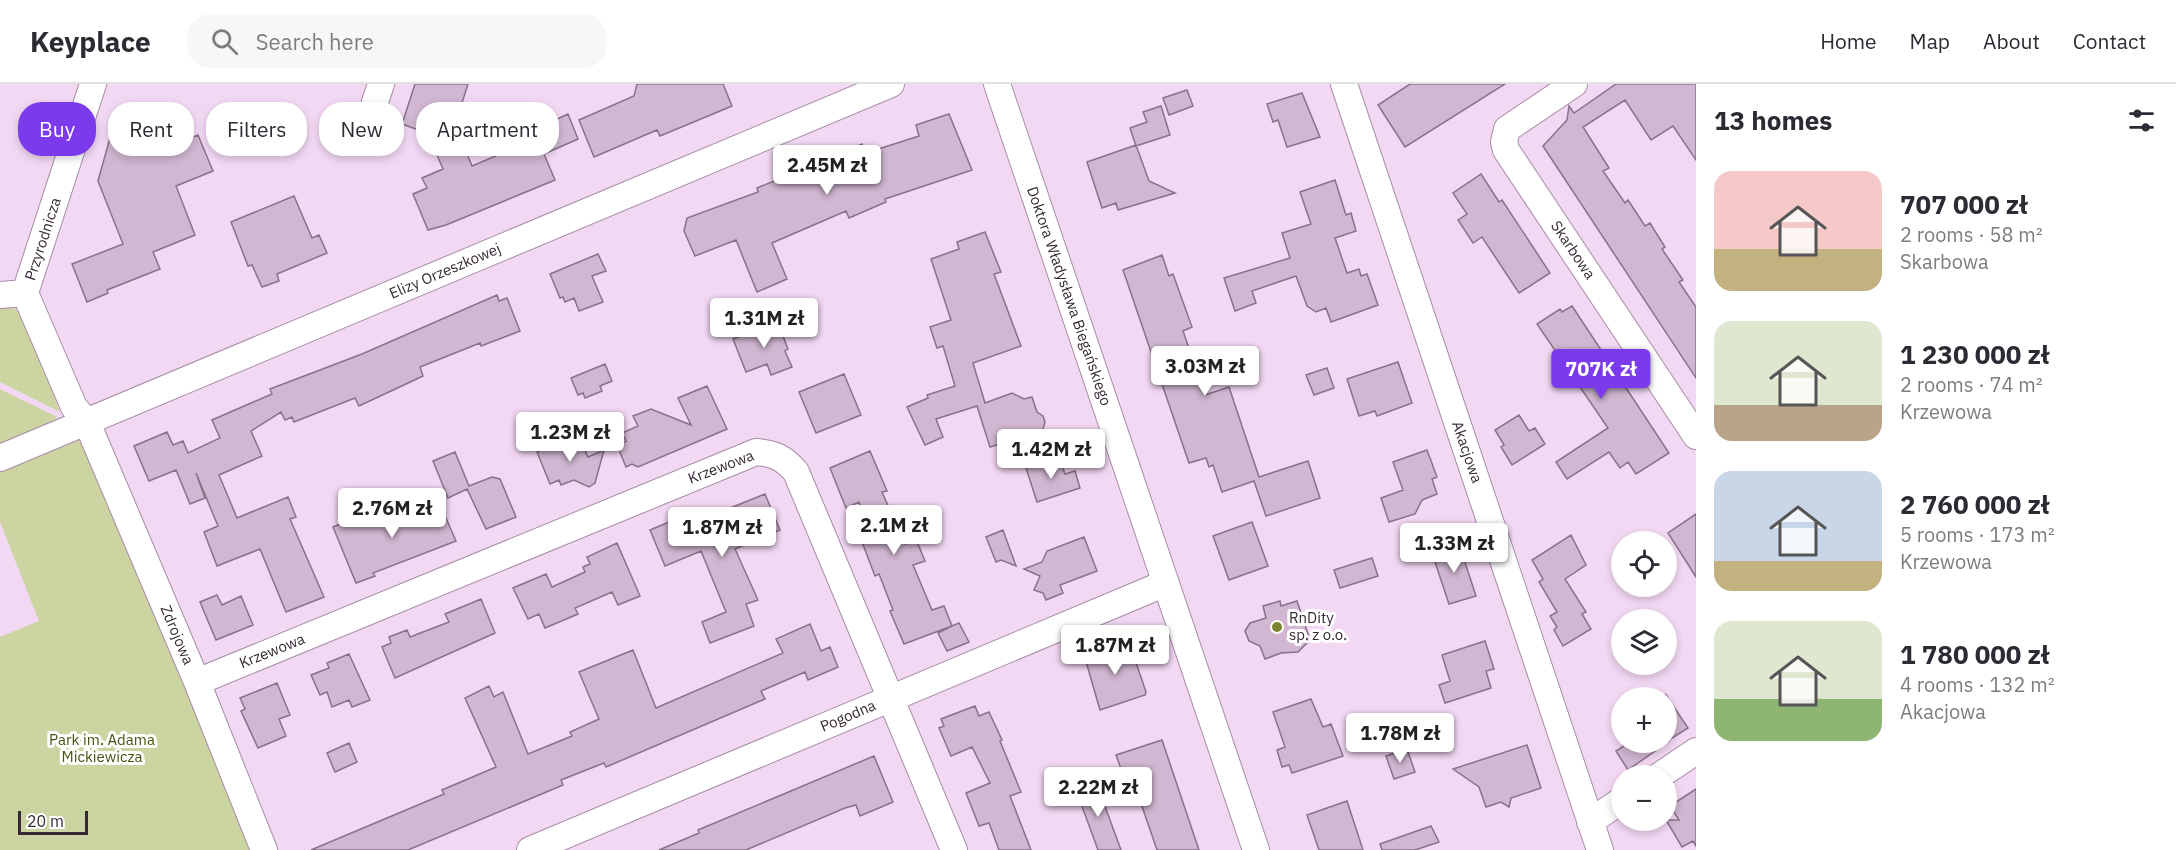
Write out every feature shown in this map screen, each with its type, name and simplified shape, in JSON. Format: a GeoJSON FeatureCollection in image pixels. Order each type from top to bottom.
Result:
{"type":"FeatureCollection","features":[{"type":"Feature","properties":{"kind":"street","name":"Przyrodnicza"},"geometry":{"type":"LineString","coordinates":[[86,421],[74,407],[26,293],[93,84]]}},
{"type":"Feature","properties":{"kind":"street","name":"Elizy Orzeszkowej"},"geometry":{"type":"LineString","coordinates":[[0,458],[891,84]]}},
{"type":"Feature","properties":{"kind":"street","name":"Doktora Władysława Biegańskiego"},"geometry":{"type":"LineString","coordinates":[[997,84],[1256,850]]}},
{"type":"Feature","properties":{"kind":"street","name":"Akacjowa"},"geometry":{"type":"LineString","coordinates":[[1344,84],[1600,850]]}},
{"type":"Feature","properties":{"kind":"street","name":"Skarbowa"},"geometry":{"type":"LineString","coordinates":[[1574,84],[1507,129],[1504,142],[1506,150],[1696,436]]}},
{"type":"Feature","properties":{"kind":"street"},"geometry":{"type":"LineString","coordinates":[[0,295],[26,293]]}},
{"type":"Feature","properties":{"kind":"street","name":"Zdrojowa"},"geometry":{"type":"LineString","coordinates":[[86,421],[197,682],[264,850]]}},
{"type":"Feature","properties":{"kind":"street","name":"Krzewowa"},"geometry":{"type":"LineString","coordinates":[[197,682],[756,452],[772,453],[786,461],[796,472],[954,850]]}},
{"type":"Feature","properties":{"kind":"street","name":"Pogodna"},"geometry":{"type":"LineString","coordinates":[[530,850],[1167,583]]}},
{"type":"Feature","properties":{"kind":"street"},"geometry":{"type":"LineString","coordinates":[[1675,765],[1696,751]]}},
{"type":"Feature","properties":{"kind":"street"},"geometry":{"type":"LineString","coordinates":[[1590,822],[1611,808]]}},
{"type":"Feature","properties":{"kind":"green space"},"geometry":{"type":"Polygon","coordinates":[[[0,305],[12,307],[22,313],[60,412],[0,382],[0,305]]]}},
{"type":"Feature","properties":{"kind":"green space"},"geometry":{"type":"Polygon","coordinates":[[[0,389],[57,417],[51,425],[0,448],[0,389]]]}},
{"type":"Feature","properties":{"kind":"green space","name":"Park im. Adama Mickiewicza"},"geometry":{"type":"Polygon","coordinates":[[[81,439],[254,850],[0,850],[0,637],[39,621],[0,522],[0,472],[81,439]]]}},
{"type":"Feature","properties":{"kind":"building"},"geometry":{"type":"Polygon","coordinates":[[[415,84],[468,84],[462,102],[416,102],[416,129],[404,125],[415,84]]]}},
{"type":"Feature","properties":{"kind":"building"},"geometry":{"type":"Polygon","coordinates":[[[637,84],[723,84],[732,106],[660,136],[657,130],[594,157],[579,120],[634,96],[637,84]]]}},
{"type":"Feature","properties":{"kind":"building"},"geometry":{"type":"Polygon","coordinates":[[[1410,84],[1505,84],[1405,147],[1378,105],[1410,84]]]}},
{"type":"Feature","properties":{"kind":"building"},"geometry":{"type":"Polygon","coordinates":[[[1616,84],[1696,84],[1696,160],[1673,126],[1651,140],[1625,100],[1583,127],[1609,168],[1603,171],[1625,203],[1628,200],[1645,226],[1650,223],[1665,247],[1662,249],[1683,280],[1679,282],[1696,307],[1696,378],[1543,146],[1567,120],[1569,106],[1574,113],[1616,84]]]}},
{"type":"Feature","properties":{"kind":"building"},"geometry":{"type":"Polygon","coordinates":[[[1187,90],[1193,106],[1169,115],[1163,98],[1187,90]]]}},
{"type":"Feature","properties":{"kind":"building"},"geometry":{"type":"Polygon","coordinates":[[[1302,93],[1320,137],[1287,147],[1278,120],[1273,122],[1267,104],[1302,93]]]}},
{"type":"Feature","properties":{"kind":"building"},"geometry":{"type":"Polygon","coordinates":[[[1161,106],[1170,135],[1136,146],[1130,128],[1147,122],[1143,112],[1161,106]]]}},
{"type":"Feature","properties":{"kind":"building"},"geometry":{"type":"Polygon","coordinates":[[[568,114],[578,139],[559,147],[559,118],[568,114]]]}},
{"type":"Feature","properties":{"kind":"building"},"geometry":{"type":"Polygon","coordinates":[[[949,114],[972,170],[885,199],[886,202],[849,218],[846,211],[772,243],[787,279],[757,292],[736,240],[695,256],[684,231],[687,218],[758,192],[757,188],[791,174],[792,177],[862,144],[866,153],[919,136],[916,125],[949,114]]]}},
{"type":"Feature","properties":{"kind":"building"},"geometry":{"type":"Polygon","coordinates":[[[198,135],[213,171],[176,186],[195,235],[153,252],[160,269],[107,290],[108,293],[87,302],[72,264],[123,244],[98,181],[108,145],[108,156],[194,156],[194,137],[198,135]]]}},
{"type":"Feature","properties":{"kind":"building"},"geometry":{"type":"Polygon","coordinates":[[[1136,145],[1149,181],[1175,193],[1118,210],[1116,203],[1102,208],[1087,162],[1136,145]]]}},
{"type":"Feature","properties":{"kind":"building"},"geometry":{"type":"Polygon","coordinates":[[[437,156],[468,156],[472,166],[496,156],[545,156],[555,180],[446,225],[428,230],[413,194],[427,188],[422,178],[443,169],[437,156]]]}},
{"type":"Feature","properties":{"kind":"building"},"geometry":{"type":"Polygon","coordinates":[[[1481,174],[1499,202],[1502,200],[1550,273],[1519,293],[1482,237],[1473,243],[1458,220],[1467,214],[1453,193],[1481,174]]]}},
{"type":"Feature","properties":{"kind":"building"},"geometry":{"type":"Polygon","coordinates":[[[1335,180],[1346,215],[1351,213],[1356,231],[1335,238],[1347,273],[1359,269],[1361,276],[1367,274],[1378,305],[1331,322],[1326,308],[1316,312],[1307,306],[1296,276],[1252,291],[1256,303],[1235,311],[1224,278],[1290,258],[1282,233],[1311,224],[1300,192],[1335,180]]]}},
{"type":"Feature","properties":{"kind":"building"},"geometry":{"type":"Polygon","coordinates":[[[294,196],[312,238],[319,235],[327,253],[277,274],[279,281],[262,287],[252,265],[248,266],[231,222],[294,196]]]}},
{"type":"Feature","properties":{"kind":"building"},"geometry":{"type":"Polygon","coordinates":[[[985,232],[1001,272],[994,274],[1021,346],[973,363],[985,403],[1012,393],[1024,399],[1032,397],[1037,412],[1043,416],[1045,422],[1043,429],[1011,444],[1010,441],[990,447],[977,406],[936,419],[943,437],[925,445],[907,407],[928,398],[927,395],[955,386],[943,346],[937,348],[930,327],[951,320],[931,259],[959,249],[957,242],[985,232]]]}},
{"type":"Feature","properties":{"kind":"building"},"geometry":{"type":"Polygon","coordinates":[[[598,254],[606,271],[592,276],[603,302],[579,311],[574,298],[565,302],[563,297],[560,298],[550,274],[598,254]]]}},
{"type":"Feature","properties":{"kind":"building"},"geometry":{"type":"Polygon","coordinates":[[[1162,255],[1169,276],[1173,274],[1192,327],[1183,331],[1205,395],[1229,387],[1259,477],[1308,461],[1320,498],[1266,516],[1254,481],[1222,492],[1213,465],[1209,467],[1206,458],[1189,463],[1123,270],[1162,255]]]}},
{"type":"Feature","properties":{"kind":"building"},"geometry":{"type":"Polygon","coordinates":[[[497,295],[499,301],[507,298],[520,331],[481,346],[480,343],[420,367],[423,376],[359,406],[355,398],[294,422],[292,417],[285,420],[281,412],[251,431],[262,456],[219,475],[237,518],[288,497],[296,517],[290,519],[324,597],[286,612],[260,549],[217,566],[204,532],[218,526],[196,473],[205,498],[190,504],[176,470],[149,481],[134,446],[167,432],[173,445],[183,441],[188,453],[220,438],[212,420],[272,394],[270,389],[362,354],[497,295]]]}},
{"type":"Feature","properties":{"kind":"building"},"geometry":{"type":"Polygon","coordinates":[[[1572,306],[1669,453],[1636,474],[1628,462],[1620,468],[1609,452],[1567,479],[1556,462],[1608,428],[1537,324],[1560,309],[1562,312],[1572,306]]]}},
{"type":"Feature","properties":{"kind":"building"},"geometry":{"type":"Polygon","coordinates":[[[777,321],[792,367],[771,375],[767,364],[746,372],[733,339],[777,321]]]}},
{"type":"Feature","properties":{"kind":"building"},"geometry":{"type":"Polygon","coordinates":[[[1398,362],[1412,403],[1377,416],[1375,411],[1359,416],[1347,379],[1398,362]]]}},
{"type":"Feature","properties":{"kind":"building"},"geometry":{"type":"Polygon","coordinates":[[[605,364],[612,381],[600,386],[602,391],[585,398],[583,393],[578,395],[571,378],[605,364]]]}},
{"type":"Feature","properties":{"kind":"building"},"geometry":{"type":"Polygon","coordinates":[[[1327,368],[1334,388],[1314,395],[1306,375],[1327,368]]]}},
{"type":"Feature","properties":{"kind":"building"},"geometry":{"type":"Polygon","coordinates":[[[844,374],[861,415],[816,433],[799,392],[844,374]]]}},
{"type":"Feature","properties":{"kind":"building"},"geometry":{"type":"Polygon","coordinates":[[[707,386],[727,429],[638,467],[632,464],[626,467],[617,445],[626,441],[622,433],[638,426],[633,416],[651,409],[691,425],[678,398],[707,386]]]}},
{"type":"Feature","properties":{"kind":"building"},"geometry":{"type":"Polygon","coordinates":[[[1519,415],[1529,431],[1535,428],[1545,444],[1512,465],[1501,447],[1504,445],[1495,430],[1519,415]]]}},
{"type":"Feature","properties":{"kind":"building"},"geometry":{"type":"Polygon","coordinates":[[[578,434],[588,457],[604,450],[595,483],[589,487],[574,480],[561,485],[559,480],[550,484],[537,452],[578,434]]]}},
{"type":"Feature","properties":{"kind":"building"},"geometry":{"type":"Polygon","coordinates":[[[1427,450],[1437,477],[1432,479],[1437,494],[1422,500],[1415,514],[1389,522],[1381,498],[1403,490],[1393,462],[1427,450]]]}},
{"type":"Feature","properties":{"kind":"building"},"geometry":{"type":"Polygon","coordinates":[[[870,451],[887,491],[882,492],[905,544],[916,539],[925,561],[913,565],[932,610],[944,606],[952,626],[904,644],[890,611],[893,610],[879,574],[875,576],[862,542],[873,537],[859,502],[846,508],[830,468],[870,451]]]}},
{"type":"Feature","properties":{"kind":"building"},"geometry":{"type":"Polygon","coordinates":[[[455,452],[469,486],[492,477],[500,479],[516,517],[486,529],[467,489],[448,498],[433,461],[455,452]]]}},
{"type":"Feature","properties":{"kind":"building"},"geometry":{"type":"Polygon","coordinates":[[[1059,458],[1065,474],[1075,471],[1080,488],[1037,502],[1026,468],[1059,458]]]}},
{"type":"Feature","properties":{"kind":"building"},"geometry":{"type":"Polygon","coordinates":[[[765,494],[780,530],[735,549],[758,600],[746,604],[754,626],[710,643],[702,622],[726,612],[701,551],[665,566],[650,530],[681,517],[687,531],[730,513],[728,509],[765,494]]]}},
{"type":"Feature","properties":{"kind":"building"},"geometry":{"type":"Polygon","coordinates":[[[438,500],[456,541],[373,573],[375,576],[356,583],[333,527],[367,513],[373,526],[438,500]]]}},
{"type":"Feature","properties":{"kind":"building"},"geometry":{"type":"Polygon","coordinates":[[[1696,514],[1696,577],[1677,547],[1677,531],[1671,531],[1696,514]]]}},
{"type":"Feature","properties":{"kind":"building"},"geometry":{"type":"Polygon","coordinates":[[[1252,522],[1268,566],[1229,580],[1213,536],[1252,522]]]}},
{"type":"Feature","properties":{"kind":"building"},"geometry":{"type":"Polygon","coordinates":[[[1003,530],[1016,566],[1001,560],[996,562],[986,537],[1003,530]]]}},
{"type":"Feature","properties":{"kind":"building"},"geometry":{"type":"Polygon","coordinates":[[[1571,535],[1586,565],[1565,579],[1586,612],[1582,614],[1591,629],[1563,646],[1554,630],[1557,627],[1550,616],[1557,612],[1539,582],[1543,579],[1532,560],[1571,535]]]}},
{"type":"Feature","properties":{"kind":"building"},"geometry":{"type":"Polygon","coordinates":[[[1084,537],[1097,571],[1060,585],[1063,593],[1046,600],[1043,593],[1034,590],[1040,576],[1024,569],[1042,562],[1047,551],[1084,537]]]}},
{"type":"Feature","properties":{"kind":"building"},"geometry":{"type":"Polygon","coordinates":[[[617,543],[640,596],[618,605],[612,592],[575,608],[578,614],[545,628],[539,614],[528,619],[513,588],[546,574],[552,587],[585,572],[583,567],[590,564],[587,557],[617,543]]]}},
{"type":"Feature","properties":{"kind":"building"},"geometry":{"type":"Polygon","coordinates":[[[1459,544],[1476,596],[1449,604],[1432,553],[1459,544]]]}},
{"type":"Feature","properties":{"kind":"building"},"geometry":{"type":"Polygon","coordinates":[[[1372,558],[1378,576],[1340,588],[1334,570],[1372,558]]]}},
{"type":"Feature","properties":{"kind":"building"},"geometry":{"type":"Polygon","coordinates":[[[217,595],[222,605],[241,596],[253,625],[216,640],[200,602],[217,595]]]}},
{"type":"Feature","properties":{"kind":"building"},"geometry":{"type":"Polygon","coordinates":[[[481,599],[495,633],[395,678],[382,647],[391,643],[389,637],[407,630],[410,637],[449,622],[445,614],[481,599]]]}},
{"type":"Feature","properties":{"kind":"building","name":"RnDity sp. z o.o."},"geometry":{"type":"Polygon","coordinates":[[[1280,601],[1281,606],[1297,601],[1310,640],[1298,652],[1281,653],[1265,659],[1260,646],[1249,641],[1245,631],[1250,623],[1266,618],[1263,606],[1280,601]]]}},
{"type":"Feature","properties":{"kind":"building"},"geometry":{"type":"Polygon","coordinates":[[[959,623],[969,642],[947,651],[938,633],[959,623]]]}},
{"type":"Feature","properties":{"kind":"building"},"geometry":{"type":"Polygon","coordinates":[[[810,624],[821,651],[830,647],[838,667],[808,680],[805,672],[761,691],[765,699],[606,767],[604,763],[561,780],[563,785],[408,850],[311,850],[444,794],[442,790],[496,767],[465,698],[489,686],[494,697],[503,692],[528,754],[572,736],[570,732],[599,719],[579,672],[633,650],[656,708],[783,653],[776,639],[810,624]]]}},
{"type":"Feature","properties":{"kind":"building"},"geometry":{"type":"Polygon","coordinates":[[[1485,641],[1494,669],[1486,671],[1491,688],[1445,703],[1439,685],[1450,681],[1442,655],[1485,641]]]}},
{"type":"Feature","properties":{"kind":"building"},"geometry":{"type":"Polygon","coordinates":[[[1129,642],[1146,692],[1145,695],[1100,710],[1085,658],[1129,642]]]}},
{"type":"Feature","properties":{"kind":"building"},"geometry":{"type":"Polygon","coordinates":[[[349,654],[370,700],[352,707],[349,700],[332,707],[327,692],[320,695],[311,675],[329,668],[327,663],[349,654]]]}},
{"type":"Feature","properties":{"kind":"building"},"geometry":{"type":"Polygon","coordinates":[[[277,683],[290,715],[279,719],[286,736],[258,748],[241,711],[245,709],[240,698],[277,683]]]}},
{"type":"Feature","properties":{"kind":"building"},"geometry":{"type":"Polygon","coordinates":[[[1311,699],[1323,727],[1331,724],[1343,756],[1292,773],[1289,765],[1282,767],[1277,750],[1285,747],[1273,712],[1311,699]]]}},
{"type":"Feature","properties":{"kind":"building"},"geometry":{"type":"Polygon","coordinates":[[[975,706],[979,716],[989,712],[1002,740],[1000,741],[1021,792],[1010,796],[1031,850],[999,850],[989,823],[979,826],[966,793],[990,783],[972,747],[951,756],[939,728],[944,726],[941,719],[975,706]]]}},
{"type":"Feature","properties":{"kind":"building"},"geometry":{"type":"Polygon","coordinates":[[[1677,712],[1688,728],[1677,735],[1677,712]]]}},
{"type":"Feature","properties":{"kind":"building"},"geometry":{"type":"Polygon","coordinates":[[[1162,740],[1199,850],[1157,850],[1133,780],[1126,783],[1116,755],[1162,740]]]}},
{"type":"Feature","properties":{"kind":"building"},"geometry":{"type":"Polygon","coordinates":[[[349,743],[357,762],[335,772],[327,753],[349,743]]]}},
{"type":"Feature","properties":{"kind":"building"},"geometry":{"type":"Polygon","coordinates":[[[1527,745],[1541,788],[1511,798],[1509,807],[1501,802],[1486,807],[1479,787],[1453,769],[1527,745]]]}},
{"type":"Feature","properties":{"kind":"building"},"geometry":{"type":"Polygon","coordinates":[[[1407,749],[1415,772],[1394,779],[1386,756],[1407,749]]]}},
{"type":"Feature","properties":{"kind":"building"},"geometry":{"type":"Polygon","coordinates":[[[1617,753],[1652,753],[1635,765],[1625,765],[1617,753]]]}},
{"type":"Feature","properties":{"kind":"building"},"geometry":{"type":"Polygon","coordinates":[[[874,756],[893,802],[860,816],[856,805],[845,808],[746,850],[659,850],[699,833],[698,830],[874,756]]]}},
{"type":"Feature","properties":{"kind":"building"},"geometry":{"type":"Polygon","coordinates":[[[1096,782],[1121,850],[1098,850],[1076,790],[1096,782]]]}},
{"type":"Feature","properties":{"kind":"building"},"geometry":{"type":"Polygon","coordinates":[[[1696,789],[1696,846],[1693,841],[1682,847],[1673,831],[1677,831],[1677,820],[1679,820],[1677,801],[1696,789]]]}},
{"type":"Feature","properties":{"kind":"building"},"geometry":{"type":"Polygon","coordinates":[[[1347,801],[1363,850],[1319,850],[1307,815],[1347,801]]]}},
{"type":"Feature","properties":{"kind":"building"},"geometry":{"type":"Polygon","coordinates":[[[1431,826],[1439,842],[1415,850],[1382,850],[1380,844],[1431,826]]]}},
{"type":"Feature","properties":{"kind":"place","name":"RnDity sp. z o.o."},"geometry":{"type":"Point","coordinates":[1277,627]}}]}
